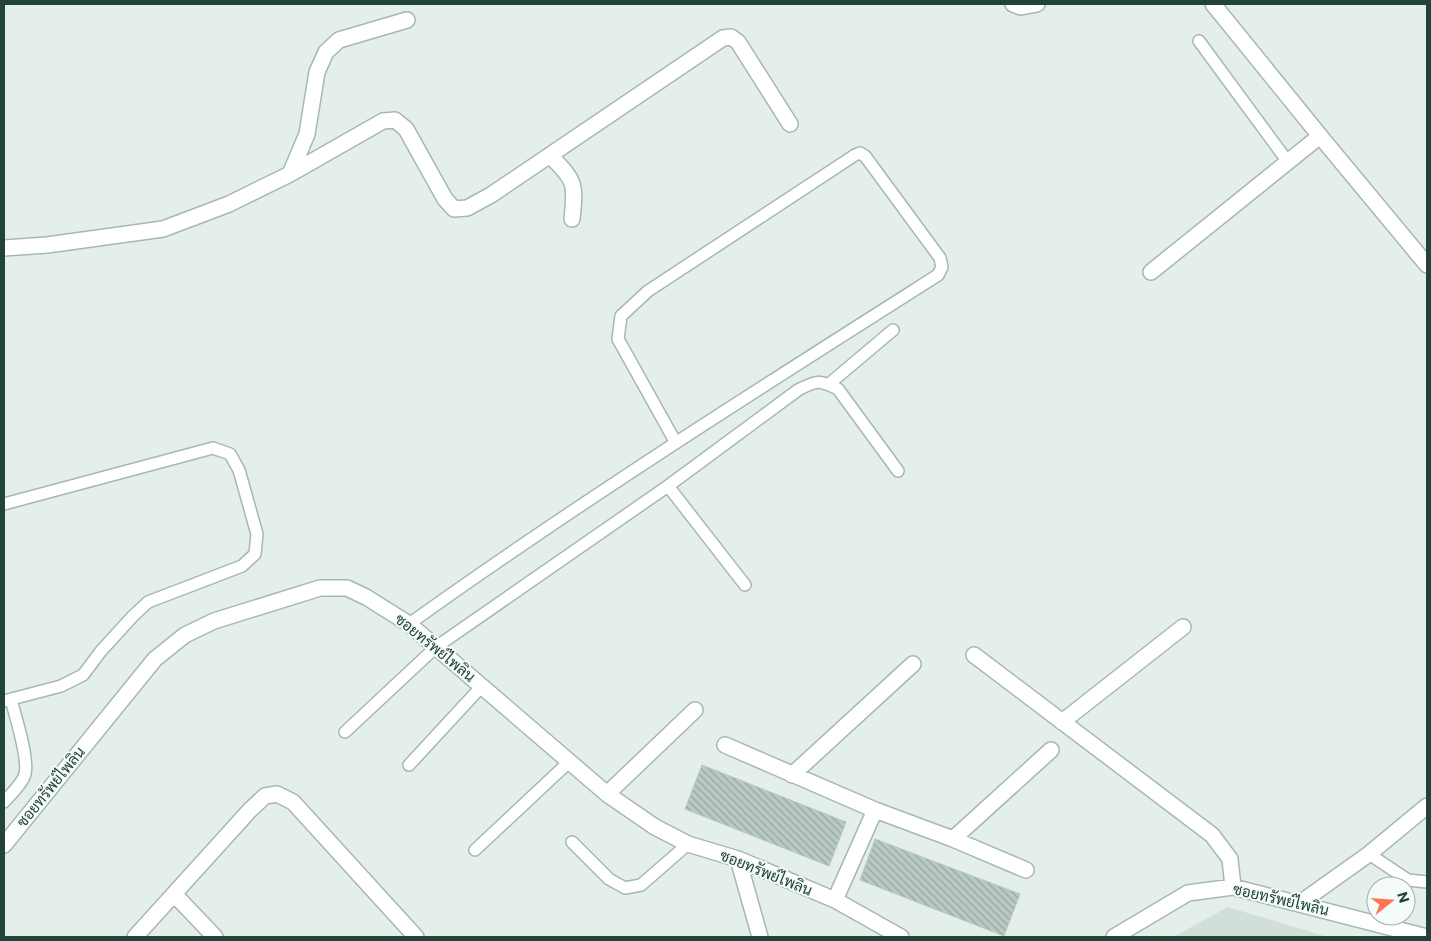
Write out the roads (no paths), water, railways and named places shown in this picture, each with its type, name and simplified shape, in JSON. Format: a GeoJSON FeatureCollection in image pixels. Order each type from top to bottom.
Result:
{"type":"FeatureCollection","features":[{"type":"Feature","properties":{"kind":"street"},"geometry":{"type":"LineString","coordinates":[[1013,4],[1021,6],[1036,4]]}},
{"type":"Feature","properties":{"kind":"street"},"geometry":{"type":"LineString","coordinates":[[1213,4],[1427,265]]}},
{"type":"Feature","properties":{"kind":"street"},"geometry":{"type":"LineString","coordinates":[[290,174],[307,134],[317,72],[326,52],[339,40],[407,20]]}},
{"type":"Feature","properties":{"kind":"street"},"geometry":{"type":"LineString","coordinates":[[4,248],[47,245],[163,228],[229,204],[290,174],[382,121],[395,120],[406,129],[445,199],[454,209],[467,208],[491,195],[723,38],[731,37],[738,42],[790,124]]}},
{"type":"Feature","properties":{"kind":"street"},"geometry":{"type":"LineString","coordinates":[[1151,272],[1320,136]]}},
{"type":"Feature","properties":{"kind":"street"},"geometry":{"type":"LineString","coordinates":[[550,155],[570,176],[574,186],[575,197],[572,219]]}},
{"type":"Feature","properties":{"kind":"street","name":"ซอยทรัพย์ไพลิน"},"geometry":{"type":"LineString","coordinates":[[4,845],[155,659],[185,635],[214,620],[320,588],[347,588],[366,597],[409,624],[607,794],[655,827],[688,844],[738,859],[836,900],[901,937]]}},
{"type":"Feature","properties":{"kind":"street"},"geometry":{"type":"LineString","coordinates":[[1062,722],[1183,627]]}},
{"type":"Feature","properties":{"kind":"street"},"geometry":{"type":"LineString","coordinates":[[974,655],[1212,835],[1230,859],[1233,887]]}},
{"type":"Feature","properties":{"kind":"street"},"geometry":{"type":"LineString","coordinates":[[792,775],[913,664]]}},
{"type":"Feature","properties":{"kind":"street"},"geometry":{"type":"LineString","coordinates":[[607,794],[695,710]]}},
{"type":"Feature","properties":{"kind":"street"},"geometry":{"type":"LineString","coordinates":[[725,745],[875,810],[953,839],[1026,870]]}},
{"type":"Feature","properties":{"kind":"street"},"geometry":{"type":"LineString","coordinates":[[953,839],[1051,750]]}},
{"type":"Feature","properties":{"kind":"street"},"geometry":{"type":"LineString","coordinates":[[136,937],[250,810],[265,796],[277,794],[293,802],[416,937]]}},
{"type":"Feature","properties":{"kind":"street"},"geometry":{"type":"LineString","coordinates":[[1300,903],[1369,854],[1427,806]]}},
{"type":"Feature","properties":{"kind":"street"},"geometry":{"type":"LineString","coordinates":[[836,900],[875,810]]}},
{"type":"Feature","properties":{"kind":"street"},"geometry":{"type":"LineString","coordinates":[[738,859],[760,937]]}},
{"type":"Feature","properties":{"kind":"street","name":"ซอยทรัพย์ไพลิน"},"geometry":{"type":"LineString","coordinates":[[1114,937],[1188,893],[1233,887],[1427,937]]}},
{"type":"Feature","properties":{"kind":"street"},"geometry":{"type":"LineString","coordinates":[[174,894],[214,937]]}},
{"type":"Feature","properties":{"kind":"lane"},"geometry":{"type":"LineString","coordinates":[[1199,41],[1288,162]]}},
{"type":"Feature","properties":{"kind":"lane"},"geometry":{"type":"LineString","coordinates":[[409,624],[553,524],[938,275],[942,267],[940,258],[865,156],[860,153],[855,154],[648,291],[621,316],[618,340],[676,443]]}},
{"type":"Feature","properties":{"kind":"lane"},"geometry":{"type":"LineString","coordinates":[[829,384],[894,330]]}},
{"type":"Feature","properties":{"kind":"lane"},"geometry":{"type":"LineString","coordinates":[[345,732],[436,647],[668,486],[798,390],[811,383],[824,382],[838,388],[898,471]]}},
{"type":"Feature","properties":{"kind":"lane"},"geometry":{"type":"LineString","coordinates":[[4,504],[213,448],[230,454],[239,470],[257,534],[255,554],[242,566],[148,602],[101,650],[82,675],[61,686],[7,700],[26,762],[25,775],[4,802]]}},
{"type":"Feature","properties":{"kind":"lane"},"geometry":{"type":"LineString","coordinates":[[668,486],[745,585]]}},
{"type":"Feature","properties":{"kind":"lane"},"geometry":{"type":"LineString","coordinates":[[408,765],[482,686]]}},
{"type":"Feature","properties":{"kind":"lane"},"geometry":{"type":"LineString","coordinates":[[475,850],[569,762]]}},
{"type":"Feature","properties":{"kind":"lane"},"geometry":{"type":"LineString","coordinates":[[572,842],[609,879],[625,888],[641,885],[688,844]]}},
{"type":"Feature","properties":{"kind":"lane"},"geometry":{"type":"LineString","coordinates":[[1369,854],[1408,880],[1427,882]]}}]}
